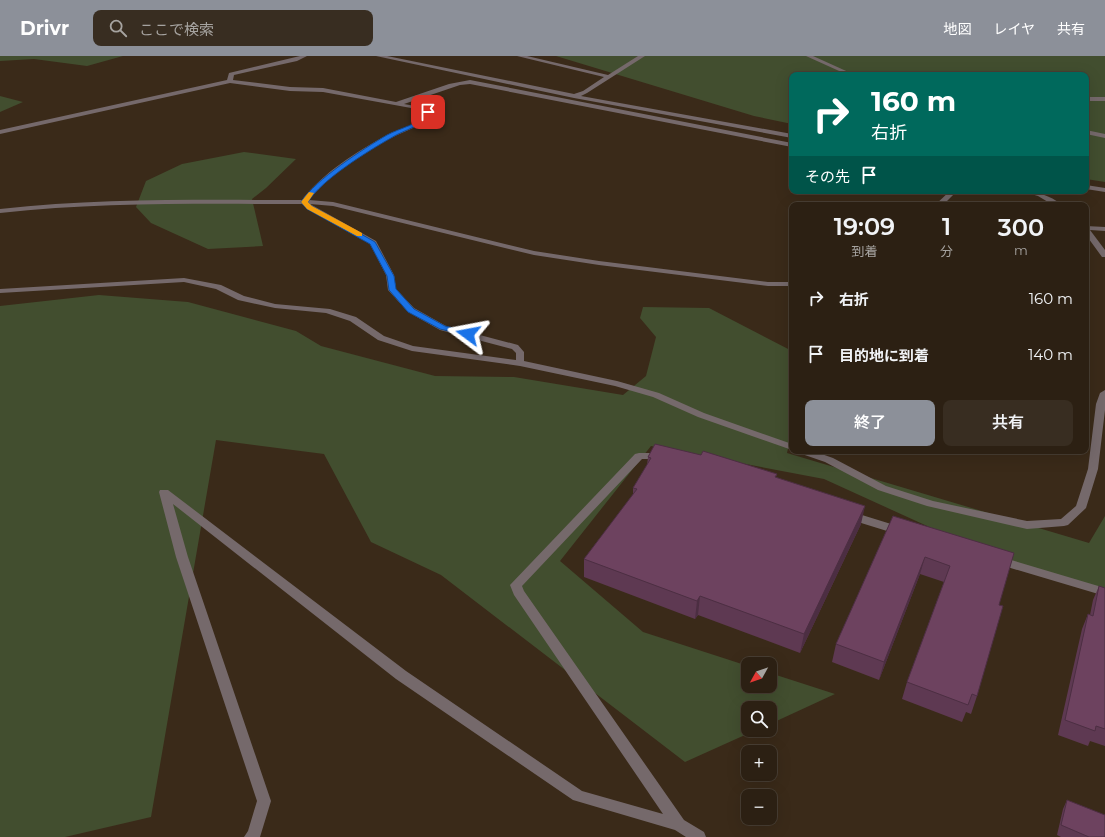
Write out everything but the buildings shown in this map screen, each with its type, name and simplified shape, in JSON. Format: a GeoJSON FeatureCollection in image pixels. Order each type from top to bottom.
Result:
{"type":"FeatureCollection","features":[{"type":"Feature","properties":{"kind":"street"},"geometry":{"type":"LineString","coordinates":[[230,81],[231,74],[295,60],[304,56]]}},
{"type":"Feature","properties":{"kind":"street"},"geometry":{"type":"LineString","coordinates":[[379,56],[574,96],[789,135]]}},
{"type":"Feature","properties":{"kind":"street"},"geometry":{"type":"LineString","coordinates":[[520,56],[609,77]]}},
{"type":"Feature","properties":{"kind":"street"},"geometry":{"type":"LineString","coordinates":[[574,96],[576,90],[629,56]]}},
{"type":"Feature","properties":{"kind":"street"},"geometry":{"type":"LineString","coordinates":[[574,96],[585,92],[642,56]]}},
{"type":"Feature","properties":{"kind":"street"},"geometry":{"type":"LineString","coordinates":[[809,56],[845,72]]}},
{"type":"Feature","properties":{"kind":"street"},"geometry":{"type":"LineString","coordinates":[[0,132],[230,81],[290,89],[323,90],[424,110],[430,113],[424,120],[389,136],[336,172],[308,196],[304,202]]}},
{"type":"Feature","properties":{"kind":"street"},"geometry":{"type":"LineString","coordinates":[[396,104],[409,101],[450,84],[470,82],[789,145]]}},
{"type":"Feature","properties":{"kind":"street"},"geometry":{"type":"LineString","coordinates":[[1089,99],[1105,99]]}},
{"type":"Feature","properties":{"kind":"street"},"geometry":{"type":"LineString","coordinates":[[1089,133],[1105,136]]}},
{"type":"Feature","properties":{"kind":"street"},"geometry":{"type":"LineString","coordinates":[[1089,187],[1105,190]]}},
{"type":"Feature","properties":{"kind":"street"},"geometry":{"type":"LineString","coordinates":[[942,202],[951,194]]}},
{"type":"Feature","properties":{"kind":"street"},"geometry":{"type":"LineString","coordinates":[[1036,194],[1053,202]]}},
{"type":"Feature","properties":{"kind":"street"},"geometry":{"type":"LineString","coordinates":[[0,211],[46,205],[103,202],[304,202],[347,208],[534,253],[599,264],[768,284],[789,284]]}},
{"type":"Feature","properties":{"kind":"street"},"geometry":{"type":"LineString","coordinates":[[304,202],[310,208],[373,243],[390,276],[392,290],[411,310],[443,328],[515,347],[520,352],[520,363]]}},
{"type":"Feature","properties":{"kind":"street"},"geometry":{"type":"LineString","coordinates":[[1089,229],[1105,230]]}},
{"type":"Feature","properties":{"kind":"street"},"geometry":{"type":"LineString","coordinates":[[1089,233],[1105,255]]}},
{"type":"Feature","properties":{"kind":"street"},"geometry":{"type":"LineString","coordinates":[[0,291],[84,288],[184,280],[218,287],[241,298],[275,306],[328,311],[353,319],[381,338],[412,348],[520,363],[618,384],[656,395],[701,415],[789,446]]}},
{"type":"Feature","properties":{"kind":"street"},"geometry":{"type":"LineString","coordinates":[[812,454],[829,460],[882,488],[931,504],[1027,525],[1064,522],[1081,508],[1093,469],[1101,404],[1105,393]]}},
{"type":"Feature","properties":{"kind":"street"},"geometry":{"type":"LineString","coordinates":[[676,457],[639,456],[516,585],[518,592],[679,825]]}},
{"type":"Feature","properties":{"kind":"street"},"geometry":{"type":"LineString","coordinates":[[251,837],[254,835],[264,801],[182,557],[164,492],[401,675],[578,796],[679,825],[699,837]]}},
{"type":"Feature","properties":{"kind":"street"},"geometry":{"type":"LineString","coordinates":[[839,510],[914,535]]}},
{"type":"Feature","properties":{"kind":"street"},"geometry":{"type":"LineString","coordinates":[[990,558],[1105,592]]}},
{"type":"Feature","properties":{"kind":"green space"},"geometry":{"type":"Polygon","coordinates":[[[0,56],[123,56],[87,66],[34,59],[0,61],[0,56]]]}},
{"type":"Feature","properties":{"kind":"green space"},"geometry":{"type":"Polygon","coordinates":[[[556,56],[1105,56],[1105,182],[1089,179],[1089,72],[789,72],[789,123],[754,116],[556,56]]]}},
{"type":"Feature","properties":{"kind":"green space"},"geometry":{"type":"Polygon","coordinates":[[[0,96],[23,102],[0,112],[0,96]]]}},
{"type":"Feature","properties":{"kind":"green space"},"geometry":{"type":"Polygon","coordinates":[[[244,152],[296,159],[266,188],[252,199],[263,246],[208,249],[151,223],[136,207],[146,181],[182,164],[244,152]]]}},
{"type":"Feature","properties":{"kind":"green space"},"geometry":{"type":"Polygon","coordinates":[[[99,295],[188,302],[296,331],[321,346],[435,376],[514,377],[623,395],[646,376],[656,337],[640,318],[643,307],[709,308],[789,349],[789,444],[787,453],[1089,543],[1105,516],[1105,589],[993,556],[824,479],[651,446],[560,561],[643,632],[741,664],[741,693],[777,693],[777,675],[835,694],[777,721],[777,701],[741,701],[741,737],[685,762],[441,575],[371,542],[324,454],[216,440],[151,817],[65,837],[0,837],[0,306],[99,295]]]}},
{"type":"Feature","properties":{"kind":"slow traffic"},"geometry":{"type":"LineString","coordinates":[[311,193],[304,202],[310,208],[360,235]]}},
{"type":"Feature","properties":{"kind":"route"},"geometry":{"type":"LineString","coordinates":[[428,112],[430,113],[424,120],[389,136],[336,172],[308,196],[304,202],[310,208],[373,243],[378,254],[386,265],[390,276],[392,290],[411,310],[443,328],[468,334]]}}]}
